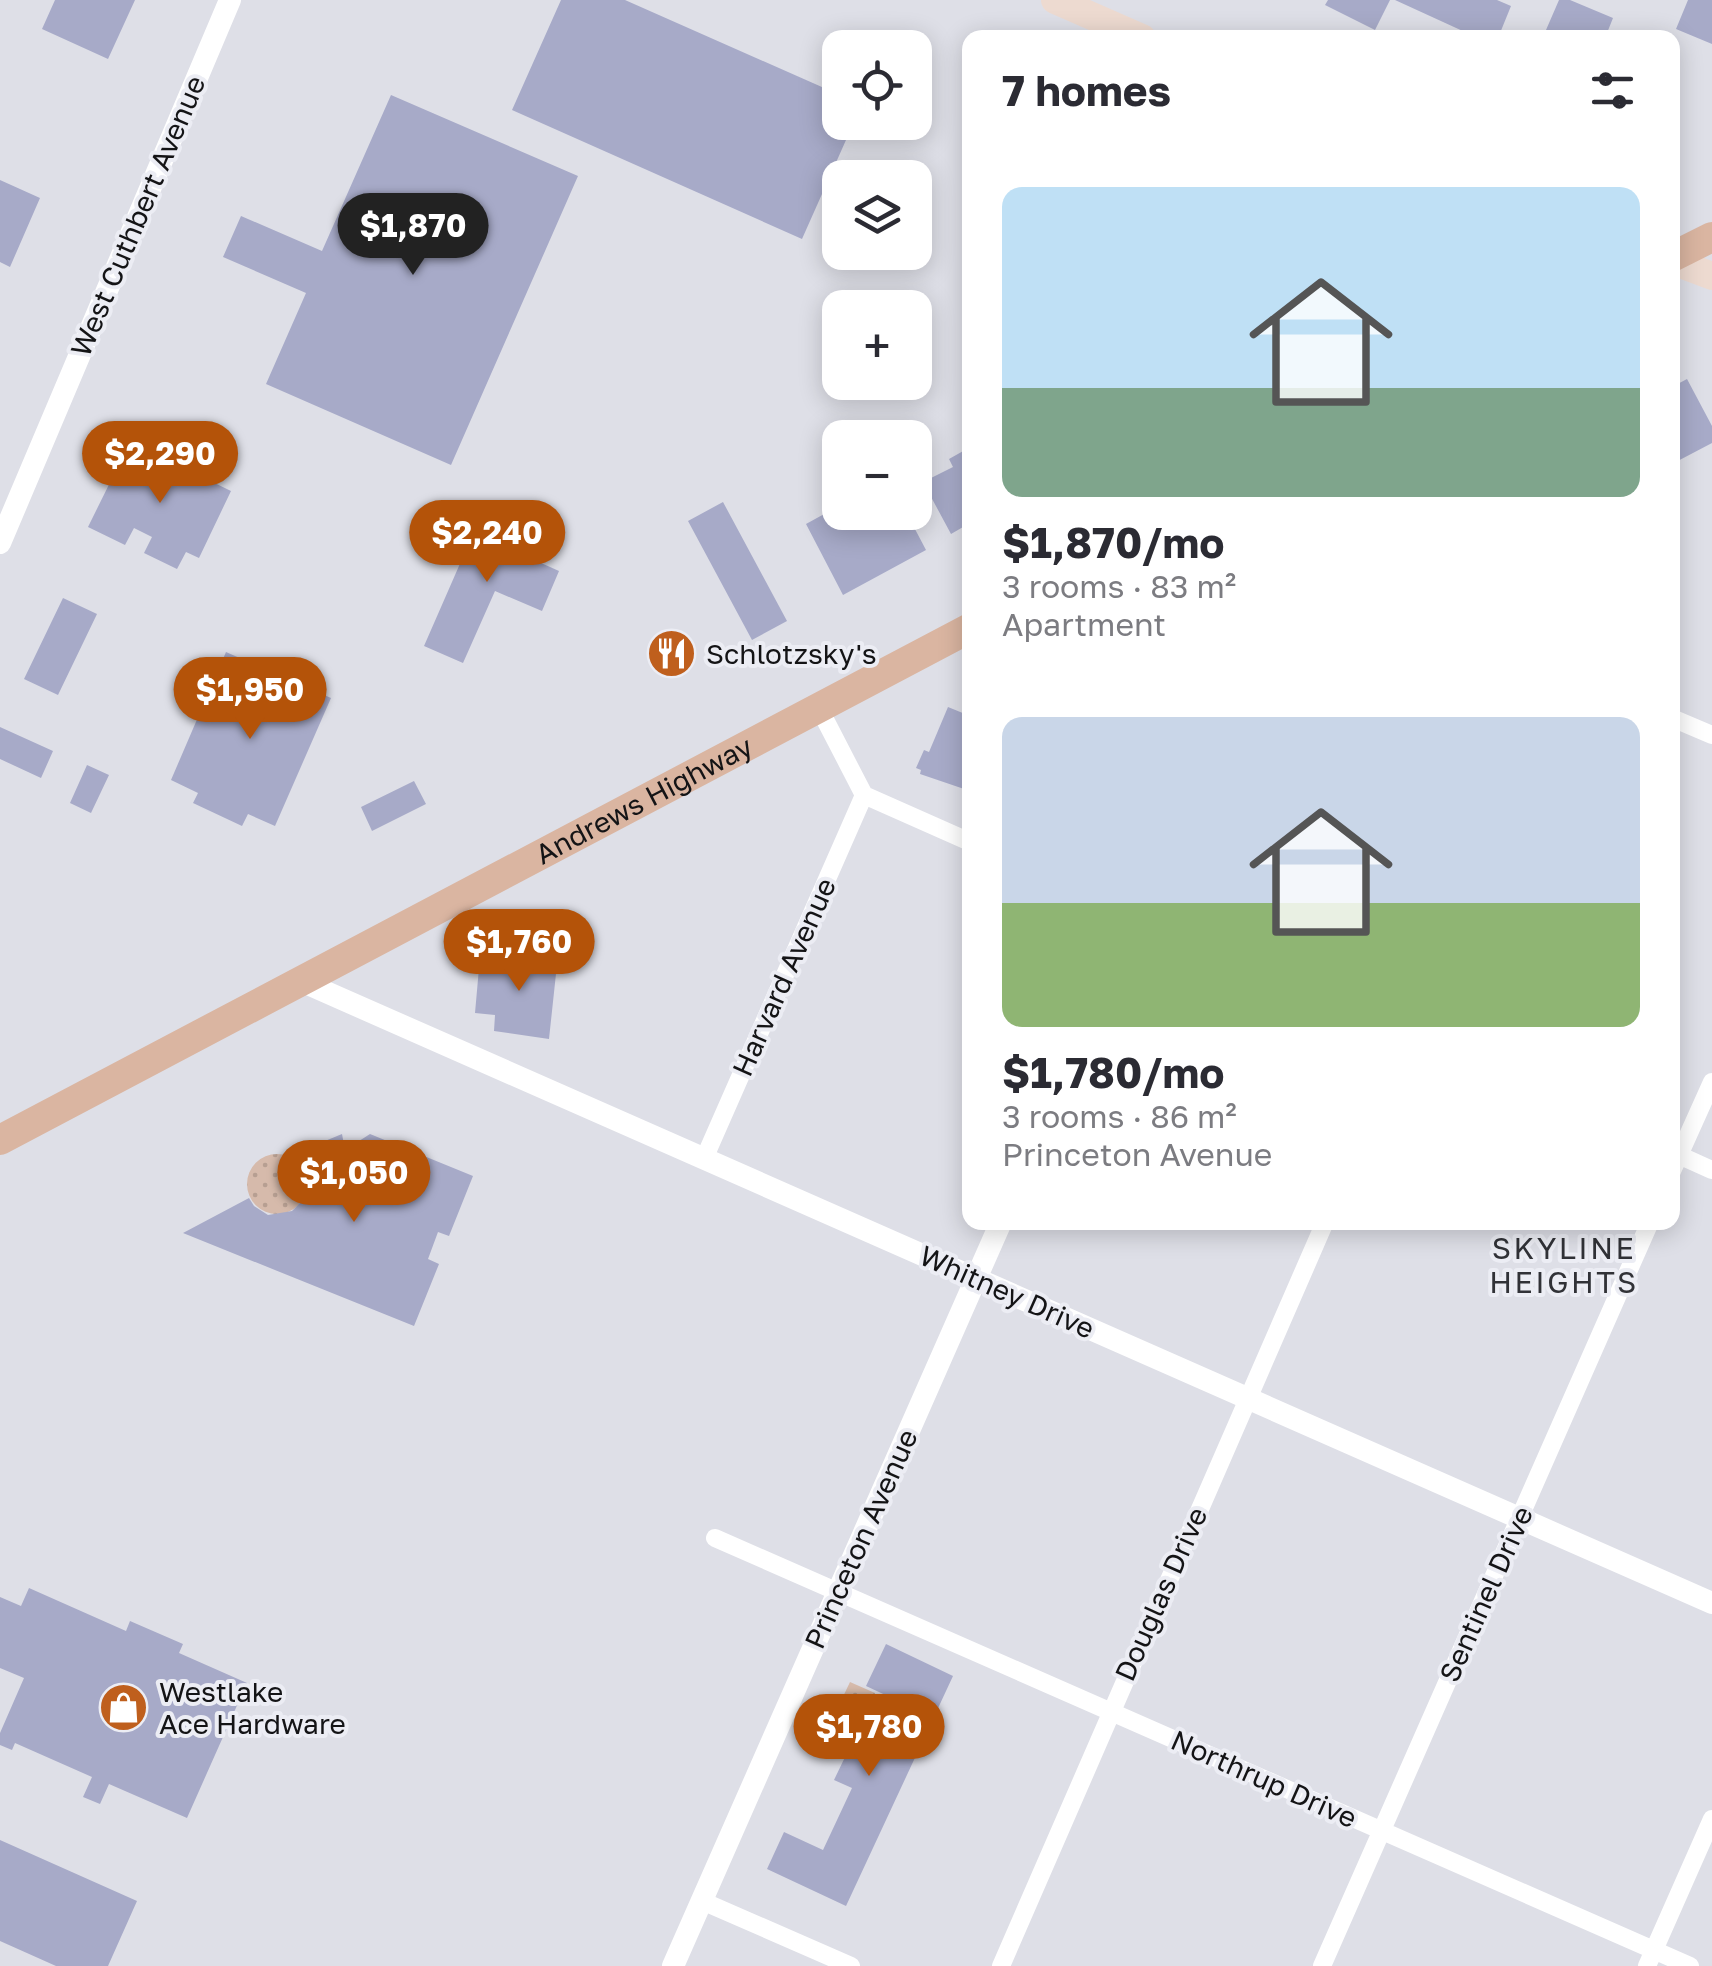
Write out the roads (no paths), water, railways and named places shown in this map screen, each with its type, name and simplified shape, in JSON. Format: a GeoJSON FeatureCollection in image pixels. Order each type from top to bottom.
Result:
{"type":"FeatureCollection","features":[{"type":"Feature","properties":{"kind":"main road"},"geometry":{"type":"LineString","coordinates":[[1055,0],[1124,30]]}},
{"type":"Feature","properties":{"kind":"main road"},"geometry":{"type":"LineString","coordinates":[[1680,254],[1712,236]]}},
{"type":"Feature","properties":{"kind":"main road"},"geometry":{"type":"LineString","coordinates":[[1680,262],[1712,276]]}},
{"type":"Feature","properties":{"kind":"main road","name":"Andrews Highway"},"geometry":{"type":"LineString","coordinates":[[0,1140],[962,632]]}},
{"type":"Feature","properties":{"kind":"street","name":"West Cuthbert Avenue"},"geometry":{"type":"LineString","coordinates":[[0,544],[230,0]]}},
{"type":"Feature","properties":{"kind":"street"},"geometry":{"type":"LineString","coordinates":[[819,708],[864,795],[962,838]]}},
{"type":"Feature","properties":{"kind":"street"},"geometry":{"type":"LineString","coordinates":[[1680,722],[1712,736]]}},
{"type":"Feature","properties":{"kind":"street","name":"Harvard Avenue"},"geometry":{"type":"LineString","coordinates":[[704,1159],[864,795]]}},
{"type":"Feature","properties":{"kind":"street","name":"Whitney Drive"},"geometry":{"type":"LineString","coordinates":[[301,981],[1712,1603]]}},
{"type":"Feature","properties":{"kind":"street"},"geometry":{"type":"LineString","coordinates":[[1680,1149],[1712,1082]]}},
{"type":"Feature","properties":{"kind":"street"},"geometry":{"type":"LineString","coordinates":[[1680,1161],[1712,1170]]}},
{"type":"Feature","properties":{"kind":"street","name":"Princeton Avenue"},"geometry":{"type":"LineString","coordinates":[[673,1966],[998,1230]]}},
{"type":"Feature","properties":{"kind":"street","name":"Douglas Drive"},"geometry":{"type":"LineString","coordinates":[[1001,1966],[1321,1230]]}},
{"type":"Feature","properties":{"kind":"street","name":"Sentinel Drive"},"geometry":{"type":"LineString","coordinates":[[1322,1966],[1646,1230]]}},
{"type":"Feature","properties":{"kind":"street","name":"Northrup Drive"},"geometry":{"type":"LineString","coordinates":[[714,1538],[1382,1831],[1650,1958],[1690,1966]]}},
{"type":"Feature","properties":{"kind":"street"},"geometry":{"type":"LineString","coordinates":[[1650,1958],[1712,1818]]}},
{"type":"Feature","properties":{"kind":"street"},"geometry":{"type":"LineString","coordinates":[[702,1901],[851,1966]]}},
{"type":"Feature","properties":{"kind":"place","name":"Schlotzsky's"},"geometry":{"type":"Point","coordinates":[671,654]}},
{"type":"Feature","properties":{"kind":"place","name":"Westlake Ace Hardware"},"geometry":{"type":"Point","coordinates":[124,1708]}},
{"type":"Feature","properties":{"kind":"district","name":"SKYLINE HEIGHTS"},"geometry":{"type":"Point","coordinates":[1564,1266]}}]}
